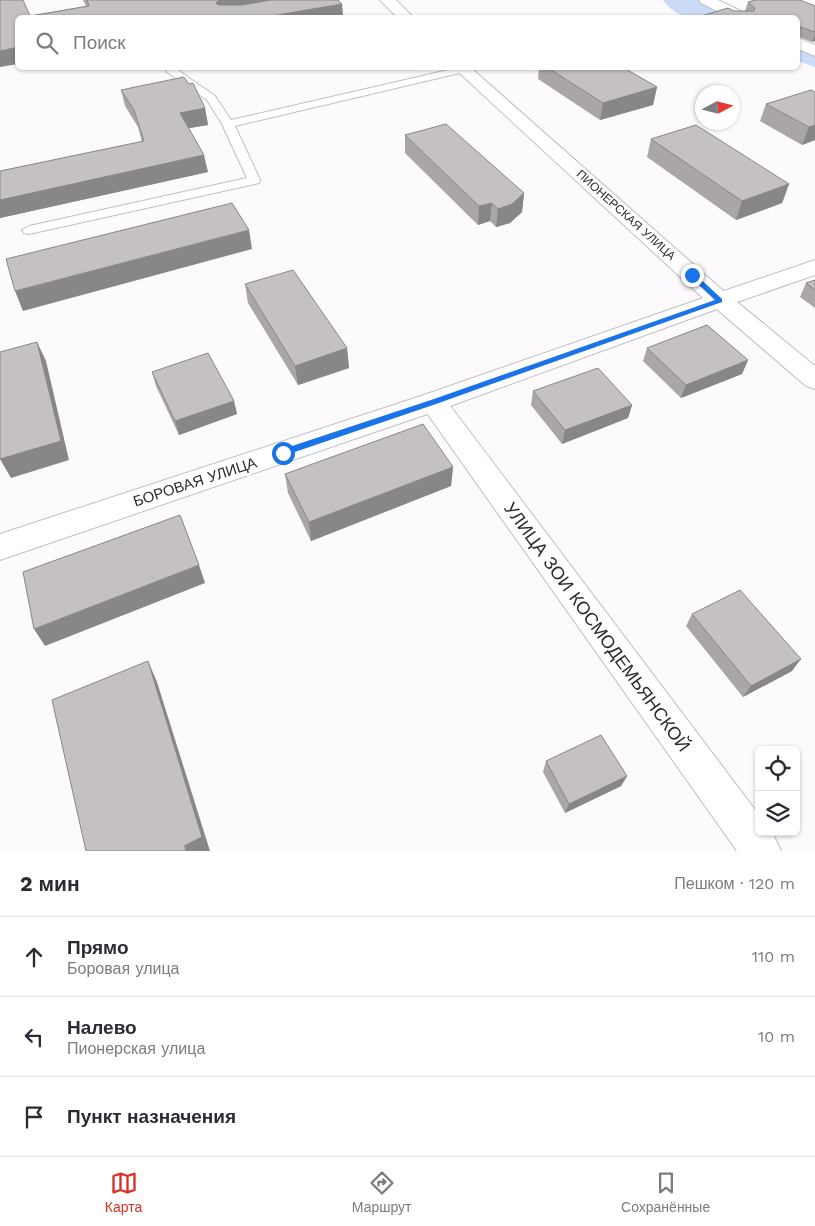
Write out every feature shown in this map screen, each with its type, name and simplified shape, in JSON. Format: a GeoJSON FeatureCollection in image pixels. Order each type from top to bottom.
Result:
{"type":"FeatureCollection","features":[{"type":"Feature","properties":{"kind":"street"},"geometry":{"type":"LineString","coordinates":[[387,0],[400,15]]}},
{"type":"Feature","properties":{"kind":"street"},"geometry":{"type":"LineString","coordinates":[[706,0],[738,15]]}},
{"type":"Feature","properties":{"kind":"street"},"geometry":{"type":"LineString","coordinates":[[800,44],[815,51]]}},
{"type":"Feature","properties":{"kind":"street","name":"ПИОНЕРСКАЯ УЛИЦА"},"geometry":{"type":"LineString","coordinates":[[465,70],[720,300],[815,380]]}},
{"type":"Feature","properties":{"kind":"street","name":"БОРОВАЯ УЛИЦА"},"geometry":{"type":"LineString","coordinates":[[0,547],[433,402],[815,267]]}},
{"type":"Feature","properties":{"kind":"street","name":"УЛИЦА ЗОИ КОСМОДЕМЬЯНСКОЙ"},"geometry":{"type":"LineString","coordinates":[[433,402],[761,851]]}},
{"type":"Feature","properties":{"kind":"lane"},"geometry":{"type":"LineString","coordinates":[[29,230],[254,180],[228,124],[211,98],[176,70]]}},
{"type":"Feature","properties":{"kind":"lane"},"geometry":{"type":"LineString","coordinates":[[228,124],[455,70]]}},
{"type":"Feature","properties":{"kind":"building"},"geometry":{"type":"Polygon","coordinates":[[[0,0],[23,0],[30,15],[15,15],[15,48],[0,51],[0,0]]]}},
{"type":"Feature","properties":{"kind":"building"},"geometry":{"type":"Polygon","coordinates":[[[87,0],[219,0],[216,3],[218,5],[242,5],[271,0],[338,0],[342,4],[278,15],[36,15],[89,6],[87,0]]]}},
{"type":"Feature","properties":{"kind":"building"},"geometry":{"type":"Polygon","coordinates":[[[755,0],[800,0],[815,6],[815,32],[800,27],[800,15],[705,15],[728,8],[734,11],[754,11],[755,8],[748,2],[755,0]]]}},
{"type":"Feature","properties":{"kind":"building"},"geometry":{"type":"Polygon","coordinates":[[[551,70],[627,70],[657,87],[603,103],[551,70]]]}},
{"type":"Feature","properties":{"kind":"building"},"geometry":{"type":"Polygon","coordinates":[[[184,77],[189,84],[193,83],[205,108],[180,113],[204,155],[0,200],[0,171],[144,141],[134,110],[121,90],[184,77]]]}},
{"type":"Feature","properties":{"kind":"building"},"geometry":{"type":"Polygon","coordinates":[[[811,90],[815,92],[815,125],[809,127],[766,104],[811,90]]]}},
{"type":"Feature","properties":{"kind":"building"},"geometry":{"type":"Polygon","coordinates":[[[446,124],[524,193],[512,204],[498,209],[492,203],[479,206],[405,135],[446,124]]]}},
{"type":"Feature","properties":{"kind":"building"},"geometry":{"type":"Polygon","coordinates":[[[695,125],[695,130],[704,130],[789,184],[742,201],[651,139],[695,125]]]}},
{"type":"Feature","properties":{"kind":"building"},"geometry":{"type":"Polygon","coordinates":[[[232,203],[249,230],[15,291],[6,259],[232,203]]]}},
{"type":"Feature","properties":{"kind":"building"},"geometry":{"type":"Polygon","coordinates":[[[293,270],[347,348],[295,366],[245,284],[293,270]]]}},
{"type":"Feature","properties":{"kind":"building"},"geometry":{"type":"Polygon","coordinates":[[[815,280],[815,290],[806,283],[815,280]]]}},
{"type":"Feature","properties":{"kind":"building"},"geometry":{"type":"Polygon","coordinates":[[[707,325],[748,360],[686,385],[647,348],[707,325]]]}},
{"type":"Feature","properties":{"kind":"building"},"geometry":{"type":"Polygon","coordinates":[[[37,342],[61,441],[0,459],[0,352],[37,342]]]}},
{"type":"Feature","properties":{"kind":"building"},"geometry":{"type":"Polygon","coordinates":[[[208,353],[234,401],[175,421],[152,372],[208,353]]]}},
{"type":"Feature","properties":{"kind":"building"},"geometry":{"type":"Polygon","coordinates":[[[598,368],[632,405],[565,430],[533,391],[598,368]]]}},
{"type":"Feature","properties":{"kind":"building"},"geometry":{"type":"Polygon","coordinates":[[[423,424],[453,467],[309,522],[285,474],[423,424]]]}},
{"type":"Feature","properties":{"kind":"building"},"geometry":{"type":"Polygon","coordinates":[[[180,515],[199,565],[34,629],[23,572],[180,515]]]}},
{"type":"Feature","properties":{"kind":"building"},"geometry":{"type":"Polygon","coordinates":[[[740,590],[801,659],[751,686],[692,614],[740,590]]]}},
{"type":"Feature","properties":{"kind":"building"},"geometry":{"type":"Polygon","coordinates":[[[148,661],[202,837],[184,846],[186,851],[86,851],[52,700],[148,661]]]}},
{"type":"Feature","properties":{"kind":"building"},"geometry":{"type":"Polygon","coordinates":[[[601,735],[627,776],[569,804],[546,761],[601,735]]]}},
{"type":"Feature","properties":{"kind":"waterway"},"geometry":{"type":"LineString","coordinates":[[678,0],[695,10],[711,15]]}},
{"type":"Feature","properties":{"kind":"waterway"},"geometry":{"type":"LineString","coordinates":[[800,49],[815,57]]}},
{"type":"Feature","properties":{"kind":"route"},"geometry":{"type":"LineString","coordinates":[[283,453],[720,300],[692,275]]}}]}
